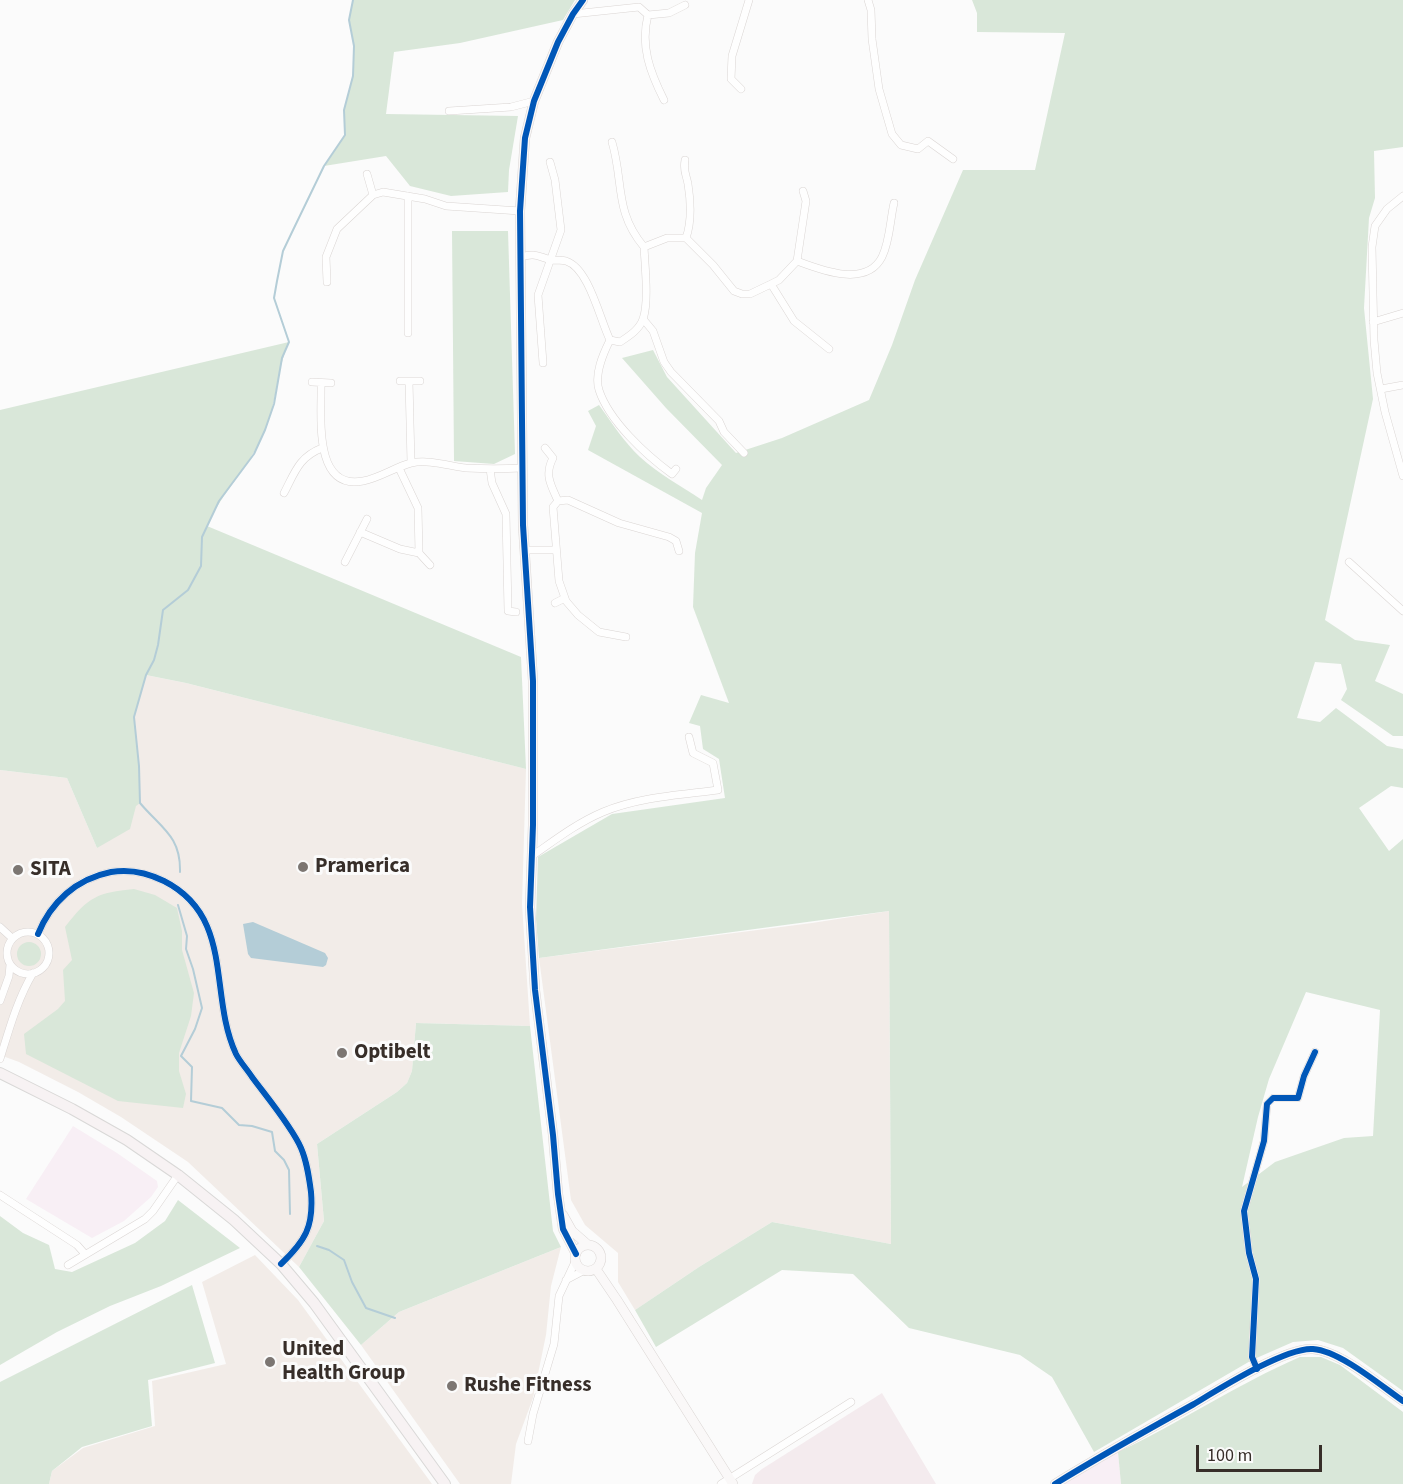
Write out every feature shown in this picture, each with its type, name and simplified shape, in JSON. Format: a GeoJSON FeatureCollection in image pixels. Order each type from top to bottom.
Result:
{"type":"FeatureCollection","features":[{"type":"Feature","properties":{"kind":"main road"},"geometry":{"type":"LineString","coordinates":[[0,1073],[127,1140],[178,1175],[234,1220],[281,1264],[331,1325],[445,1484]]}},
{"type":"Feature","properties":{"kind":"street"},"geometry":{"type":"LineString","coordinates":[[583,0],[558,42],[534,101],[525,138],[520,211],[522,468],[533,681],[530,907],[535,990],[560,1210],[563,1229],[583,1271]]}},
{"type":"Feature","properties":{"kind":"street"},"geometry":{"type":"LineString","coordinates":[[741,89],[731,79],[732,56],[749,0]]}},
{"type":"Feature","properties":{"kind":"street"},"geometry":{"type":"LineString","coordinates":[[868,0],[879,89],[892,134],[901,145],[918,149],[928,141],[953,159]]}},
{"type":"Feature","properties":{"kind":"street"},"geometry":{"type":"LineString","coordinates":[[573,14],[639,7],[648,15],[669,13],[685,5]]}},
{"type":"Feature","properties":{"kind":"street"},"geometry":{"type":"LineString","coordinates":[[648,15],[645,26],[646,56],[650,71],[664,100]]}},
{"type":"Feature","properties":{"kind":"street"},"geometry":{"type":"LineString","coordinates":[[477,109],[478,99]]}},
{"type":"Feature","properties":{"kind":"street"},"geometry":{"type":"LineString","coordinates":[[449,111],[511,107],[534,101]]}},
{"type":"Feature","properties":{"kind":"street"},"geometry":{"type":"LineString","coordinates":[[610,340],[620,342],[634,333],[643,319],[645,298],[644,248],[633,232],[622,208],[619,168],[612,142]]}},
{"type":"Feature","properties":{"kind":"street"},"geometry":{"type":"LineString","coordinates":[[685,160],[683,170],[687,181],[691,212],[690,227],[686,238]]}},
{"type":"Feature","properties":{"kind":"street"},"geometry":{"type":"LineString","coordinates":[[543,363],[538,295],[561,231],[555,180],[550,162]]}},
{"type":"Feature","properties":{"kind":"street"},"geometry":{"type":"LineString","coordinates":[[367,174],[373,195]]}},
{"type":"Feature","properties":{"kind":"street"},"geometry":{"type":"LineString","coordinates":[[644,248],[667,238],[686,238],[713,265],[734,291],[750,294],[779,280],[796,261],[806,201],[802,191]]}},
{"type":"Feature","properties":{"kind":"street"},"geometry":{"type":"LineString","coordinates":[[327,282],[326,257],[337,229],[373,195],[383,192],[446,206],[520,211]]}},
{"type":"Feature","properties":{"kind":"street"},"geometry":{"type":"LineString","coordinates":[[408,196],[408,333]]}},
{"type":"Feature","properties":{"kind":"street"},"geometry":{"type":"LineString","coordinates":[[1403,196],[1379,218],[1372,233],[1373,322],[1377,373],[1403,476]]}},
{"type":"Feature","properties":{"kind":"street"},"geometry":{"type":"LineString","coordinates":[[796,261],[846,274],[861,274],[874,266],[881,258],[886,245],[894,203]]}},
{"type":"Feature","properties":{"kind":"street"},"geometry":{"type":"LineString","coordinates":[[521,257],[532,253],[550,260],[566,261],[584,276],[610,340],[599,371],[599,390],[615,418],[638,446],[672,474],[676,469]]}},
{"type":"Feature","properties":{"kind":"street"},"geometry":{"type":"LineString","coordinates":[[771,284],[794,321],[829,349]]}},
{"type":"Feature","properties":{"kind":"street"},"geometry":{"type":"LineString","coordinates":[[1373,322],[1403,313]]}},
{"type":"Feature","properties":{"kind":"street"},"geometry":{"type":"LineString","coordinates":[[643,319],[652,331],[664,362],[671,372],[719,421],[724,432],[744,453]]}},
{"type":"Feature","properties":{"kind":"street"},"geometry":{"type":"LineString","coordinates":[[400,381],[420,381]]}},
{"type":"Feature","properties":{"kind":"street"},"geometry":{"type":"LineString","coordinates":[[409,381],[411,463]]}},
{"type":"Feature","properties":{"kind":"street"},"geometry":{"type":"LineString","coordinates":[[312,382],[331,383]]}},
{"type":"Feature","properties":{"kind":"street"},"geometry":{"type":"LineString","coordinates":[[321,382],[322,448],[326,461],[336,475],[348,482],[362,482],[411,463],[427,462],[490,470],[522,468]]}},
{"type":"Feature","properties":{"kind":"street"},"geometry":{"type":"LineString","coordinates":[[1381,389],[1403,385]]}},
{"type":"Feature","properties":{"kind":"street"},"geometry":{"type":"LineString","coordinates":[[284,494],[304,458],[311,452],[322,448]]}},
{"type":"Feature","properties":{"kind":"street"},"geometry":{"type":"LineString","coordinates":[[545,448],[553,458],[548,468],[549,480],[558,501]]}},
{"type":"Feature","properties":{"kind":"street"},"geometry":{"type":"LineString","coordinates":[[399,468],[418,508],[419,553]]}},
{"type":"Feature","properties":{"kind":"street"},"geometry":{"type":"LineString","coordinates":[[490,470],[492,483],[506,514],[508,611],[516,612]]}},
{"type":"Feature","properties":{"kind":"street"},"geometry":{"type":"LineString","coordinates":[[626,637],[599,632],[578,615],[565,598],[556,550],[553,507],[558,501],[568,500],[626,525],[669,537],[676,542],[679,551]]}},
{"type":"Feature","properties":{"kind":"street"},"geometry":{"type":"LineString","coordinates":[[345,562],[367,519]]}},
{"type":"Feature","properties":{"kind":"street"},"geometry":{"type":"LineString","coordinates":[[360,532],[400,549],[419,553],[430,565]]}},
{"type":"Feature","properties":{"kind":"street"},"geometry":{"type":"LineString","coordinates":[[525,550],[556,550]]}},
{"type":"Feature","properties":{"kind":"street"},"geometry":{"type":"LineString","coordinates":[[1349,562],[1403,611]]}},
{"type":"Feature","properties":{"kind":"street"},"geometry":{"type":"LineString","coordinates":[[555,603],[565,598]]}},
{"type":"Feature","properties":{"kind":"street"},"geometry":{"type":"LineString","coordinates":[[532,856],[564,833],[604,812],[638,802],[718,790],[713,764],[693,753],[689,736]]}},
{"type":"Feature","properties":{"kind":"street"},"geometry":{"type":"LineString","coordinates":[[38,934],[49,913],[74,886],[100,874],[116,872],[142,873],[176,887],[206,920],[212,938],[229,1035],[237,1056],[301,1147],[308,1168],[312,1207],[308,1233],[281,1264]]}},
{"type":"Feature","properties":{"kind":"street"},"geometry":{"type":"LineString","coordinates":[[0,927],[12,938]]}},
{"type":"Feature","properties":{"kind":"street"},"geometry":{"type":"LineString","coordinates":[[0,1001],[9,976],[10,965],[7,951],[12,938],[24,932],[38,934],[45,940],[48,953],[44,965],[33,973],[25,987],[0,1059]]}},
{"type":"Feature","properties":{"kind":"street"},"geometry":{"type":"LineString","coordinates":[[10,965],[20,972],[33,973]]}},
{"type":"Feature","properties":{"kind":"street"},"geometry":{"type":"LineString","coordinates":[[1257,1369],[1252,1357],[1256,1280],[1244,1211],[1264,1141],[1268,1104],[1273,1098],[1298,1098],[1304,1076],[1316,1052]]}},
{"type":"Feature","properties":{"kind":"street"},"geometry":{"type":"LineString","coordinates":[[68,1265],[145,1219],[178,1175]]}},
{"type":"Feature","properties":{"kind":"street"},"geometry":{"type":"LineString","coordinates":[[0,1195],[77,1245],[85,1254]]}},
{"type":"Feature","properties":{"kind":"street"},"geometry":{"type":"LineString","coordinates":[[560,1210],[572,1231],[588,1245],[596,1247],[601,1254],[601,1263],[596,1269],[583,1271],[566,1280]]}},
{"type":"Feature","properties":{"kind":"street"},"geometry":{"type":"LineString","coordinates":[[528,1441],[533,1414],[554,1344],[559,1296],[580,1248],[588,1245]]}},
{"type":"Feature","properties":{"kind":"street"},"geometry":{"type":"LineString","coordinates":[[596,1269],[728,1482],[851,1402]]}},
{"type":"Feature","properties":{"kind":"street"},"geometry":{"type":"LineString","coordinates":[[1055,1484],[1088,1463],[1257,1369],[1299,1349],[1333,1353],[1403,1401]]}},
{"type":"Feature","properties":{"kind":"shaded area"},"geometry":{"type":"Polygon","coordinates":[[[146,675],[186,683],[526,769],[522,904],[530,1026],[416,1023],[412,1071],[407,1083],[397,1092],[317,1144],[324,1221],[299,1267],[188,1162],[121,1117],[78,1092],[19,1062],[0,1055],[0,770],[67,778],[97,848],[136,740],[134,717],[146,675]]]}},
{"type":"Feature","properties":{"kind":"shaded area"},"geometry":{"type":"Polygon","coordinates":[[[889,911],[891,1244],[772,1222],[635,1310],[618,1282],[618,1253],[585,1225],[571,1200],[539,958],[889,911]]]}},
{"type":"Feature","properties":{"kind":"shaded area"},"geometry":{"type":"Polygon","coordinates":[[[73,1126],[157,1181],[158,1187],[151,1197],[124,1221],[92,1238],[26,1199],[73,1126]]]}},
{"type":"Feature","properties":{"kind":"shaded area"},"geometry":{"type":"Polygon","coordinates":[[[561,1247],[551,1286],[546,1335],[533,1398],[516,1444],[511,1484],[460,1484],[361,1345],[399,1312],[561,1247]]]}},
{"type":"Feature","properties":{"kind":"shaded area"},"geometry":{"type":"Polygon","coordinates":[[[255,1255],[298,1300],[432,1484],[49,1484],[52,1471],[83,1448],[155,1426],[152,1381],[226,1364],[202,1282],[255,1255]]]}},
{"type":"Feature","properties":{"kind":"shaded area"},"geometry":{"type":"Polygon","coordinates":[[[882,1393],[936,1484],[752,1484],[755,1475],[762,1469],[882,1393]]]}},
{"type":"Feature","properties":{"kind":"shaded area"},"geometry":{"type":"Polygon","coordinates":[[[1118,1452],[1121,1484],[1064,1484],[1118,1452]]]}},
{"type":"Feature","properties":{"kind":"green space"},"geometry":{"type":"Polygon","coordinates":[[[353,0],[575,0],[563,20],[460,43],[394,52],[386,114],[518,116],[509,170],[508,192],[451,196],[410,186],[386,156],[324,166],[345,135],[344,110],[353,76],[354,46],[349,20],[353,0]]]}},
{"type":"Feature","properties":{"kind":"green space"},"geometry":{"type":"Polygon","coordinates":[[[972,0],[1403,0],[1403,147],[1374,151],[1375,198],[1369,218],[1364,308],[1373,399],[1325,620],[1355,640],[1390,645],[1375,681],[1403,694],[1403,736],[1393,736],[1341,700],[1347,689],[1341,664],[1315,662],[1297,718],[1320,722],[1336,708],[1387,746],[1403,749],[1403,788],[1391,786],[1359,808],[1389,851],[1403,839],[1403,1391],[1343,1348],[1318,1340],[1293,1342],[1252,1360],[1094,1452],[1052,1377],[1020,1355],[909,1328],[853,1274],[782,1270],[656,1347],[635,1310],[772,1222],[891,1244],[889,911],[539,958],[536,919],[538,857],[612,814],[725,798],[719,759],[703,749],[700,726],[689,723],[701,695],[729,703],[693,607],[695,553],[702,513],[588,450],[596,426],[588,411],[599,405],[623,439],[640,457],[702,500],[706,488],[722,465],[666,408],[622,358],[653,350],[667,377],[736,453],[782,438],[869,400],[915,280],[963,170],[1035,170],[1065,33],[977,32],[977,13],[972,0]],[[1306,992],[1269,1079],[1242,1187],[1275,1162],[1344,1138],[1373,1136],[1380,1010],[1306,992]]]}},
{"type":"Feature","properties":{"kind":"green space"},"geometry":{"type":"Polygon","coordinates":[[[452,231],[508,231],[515,454],[494,464],[454,461],[452,231]]]}},
{"type":"Feature","properties":{"kind":"green space"},"geometry":{"type":"Polygon","coordinates":[[[289,342],[281,364],[265,431],[252,456],[220,502],[207,526],[521,657],[526,769],[186,683],[146,675],[134,717],[140,803],[136,806],[130,829],[97,848],[67,778],[0,770],[0,410],[289,342]]]}},
{"type":"Feature","properties":{"kind":"green space"},"geometry":{"type":"Polygon","coordinates":[[[134,889],[155,895],[177,908],[182,931],[182,950],[194,993],[191,1016],[179,1053],[179,1071],[186,1094],[183,1108],[118,1101],[26,1054],[24,1034],[58,1009],[65,1001],[63,970],[72,960],[65,927],[88,902],[95,898],[111,892],[134,889]]]}},
{"type":"Feature","properties":{"kind":"green space"},"geometry":{"type":"Polygon","coordinates":[[[29,942],[34,943],[40,949],[40,959],[34,965],[29,966],[24,965],[18,959],[17,954],[18,949],[24,943],[29,942]]]}},
{"type":"Feature","properties":{"kind":"green space"},"geometry":{"type":"Polygon","coordinates":[[[416,1023],[530,1026],[553,1231],[561,1247],[399,1312],[361,1345],[299,1267],[324,1221],[317,1144],[397,1092],[407,1083],[412,1071],[416,1023]]]}},
{"type":"Feature","properties":{"kind":"green space"},"geometry":{"type":"Polygon","coordinates":[[[178,1200],[240,1248],[161,1286],[110,1306],[57,1332],[0,1365],[0,1216],[23,1233],[49,1245],[55,1269],[72,1272],[135,1243],[165,1221],[178,1200]]]}},
{"type":"Feature","properties":{"kind":"green space"},"geometry":{"type":"Polygon","coordinates":[[[192,1285],[215,1363],[148,1380],[152,1426],[82,1447],[52,1471],[49,1484],[0,1484],[0,1382],[192,1285]]]}},
{"type":"Feature","properties":{"kind":"green space"},"geometry":{"type":"Polygon","coordinates":[[[1300,1357],[1321,1357],[1340,1365],[1403,1412],[1403,1484],[1121,1484],[1118,1452],[1300,1357]]]}},
{"type":"Feature","properties":{"kind":"water"},"geometry":{"type":"Polygon","coordinates":[[[253,922],[325,953],[328,958],[326,965],[323,967],[251,958],[248,954],[243,924],[253,922]]]}},
{"type":"Feature","properties":{"kind":"waterway"},"geometry":{"type":"LineString","coordinates":[[180,872],[177,850],[173,841],[140,803],[134,717],[146,675],[154,660],[163,610],[188,590],[201,566],[202,537],[219,501],[254,454],[274,404],[282,358],[289,342],[274,298],[277,281],[283,251],[324,166],[345,135],[344,110],[353,76],[354,46],[349,20],[353,0]]}},
{"type":"Feature","properties":{"kind":"waterway"},"geometry":{"type":"LineString","coordinates":[[178,905],[187,936],[186,949],[202,1008],[195,1029],[181,1056],[192,1067],[191,1101],[222,1108],[239,1125],[272,1132],[275,1151],[284,1160],[289,1170],[290,1214]]}},
{"type":"Feature","properties":{"kind":"waterway"},"geometry":{"type":"LineString","coordinates":[[317,1246],[329,1250],[344,1260],[352,1282],[366,1308],[395,1318]]}},
{"type":"Feature","properties":{"kind":"cycle path"},"geometry":{"type":"LineString","coordinates":[[576,1254],[563,1229],[558,1194],[535,990],[530,907],[533,825],[533,681],[523,525],[520,211],[525,138],[534,101],[558,42],[583,0]]}},
{"type":"Feature","properties":{"kind":"cycle path"},"geometry":{"type":"LineString","coordinates":[[38,934],[50,912],[76,886],[98,875],[118,871],[138,872],[164,881],[186,896],[201,915],[211,936],[228,1031],[236,1054],[292,1131],[306,1164],[312,1204],[309,1224],[302,1240],[281,1264]]}},
{"type":"Feature","properties":{"kind":"cycle path"},"geometry":{"type":"LineString","coordinates":[[1257,1369],[1252,1357],[1256,1279],[1249,1253],[1244,1211],[1264,1141],[1267,1104],[1273,1098],[1298,1098],[1304,1076],[1315,1052]]}},
{"type":"Feature","properties":{"kind":"cycle path"},"geometry":{"type":"LineString","coordinates":[[1055,1484],[1236,1379],[1301,1350],[1313,1349],[1335,1356],[1360,1370],[1403,1401]]}},
{"type":"Feature","properties":{"kind":"place","name":"Pramerica"},"geometry":{"type":"Point","coordinates":[303,867]}},
{"type":"Feature","properties":{"kind":"place","name":"SITA"},"geometry":{"type":"Point","coordinates":[18,870]}},
{"type":"Feature","properties":{"kind":"place","name":"Optibelt"},"geometry":{"type":"Point","coordinates":[342,1053]}},
{"type":"Feature","properties":{"kind":"place","name":"United Health Group"},"geometry":{"type":"Point","coordinates":[270,1362]}},
{"type":"Feature","properties":{"kind":"place","name":"Rushe Fitness"},"geometry":{"type":"Point","coordinates":[452,1386]}}]}
